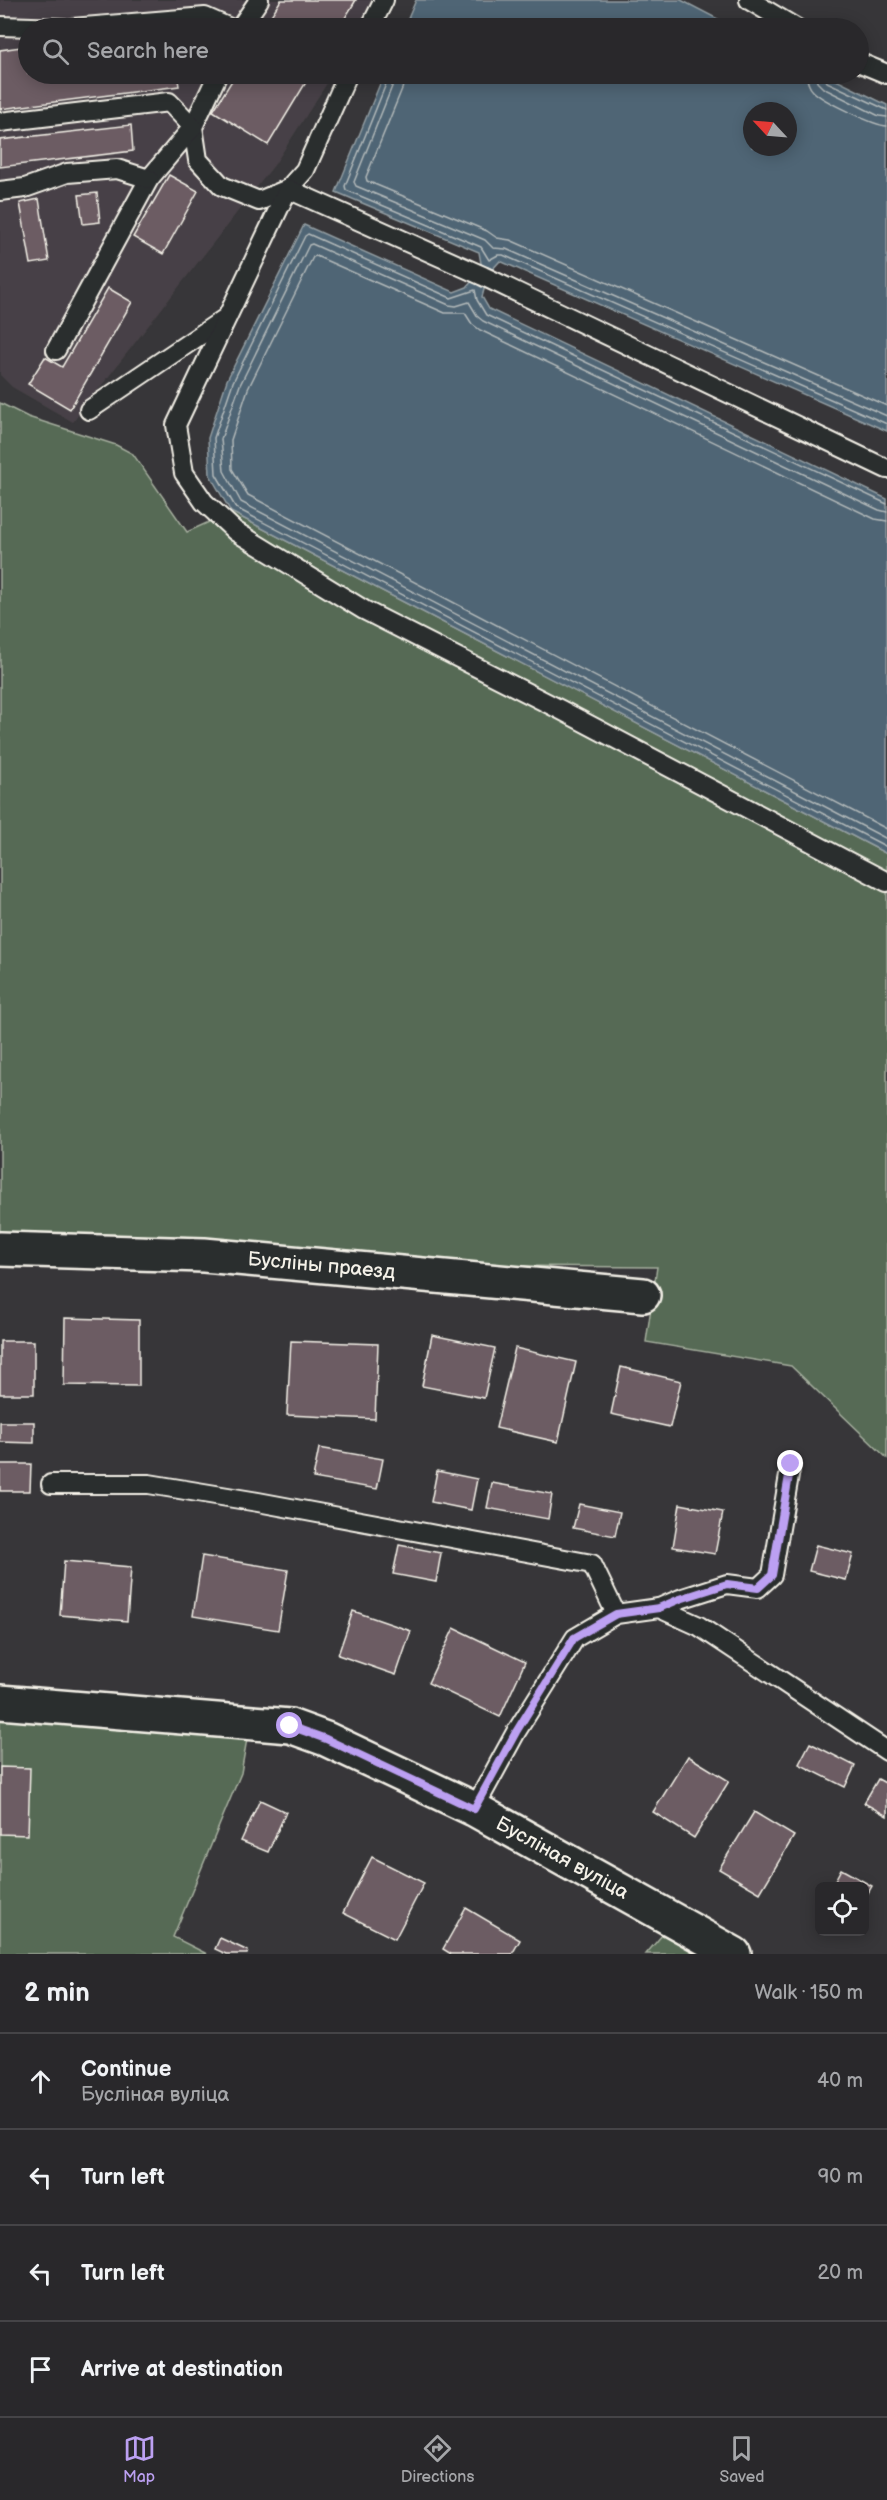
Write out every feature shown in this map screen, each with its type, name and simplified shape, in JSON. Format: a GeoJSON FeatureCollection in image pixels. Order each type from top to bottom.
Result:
{"type":"FeatureCollection","features":[{"type":"Feature","properties":{"kind":"street","name":"Бусліны праезд"},"geometry":{"type":"LineString","coordinates":[[0,1249],[204,1254],[643,1295]]}},
{"type":"Feature","properties":{"kind":"street","name":"Бусліная вуліца"},"geometry":{"type":"LineString","coordinates":[[0,1702],[290,1726],[326,1739],[474,1809],[734,1954]]}},
{"type":"Feature","properties":{"kind":"lane"},"geometry":{"type":"LineString","coordinates":[[247,18],[259,0]]}},
{"type":"Feature","properties":{"kind":"lane"},"geometry":{"type":"LineString","coordinates":[[375,18],[384,0]]}},
{"type":"Feature","properties":{"kind":"lane"},"geometry":{"type":"LineString","coordinates":[[749,0],[779,18]]}},
{"type":"Feature","properties":{"kind":"lane"},"geometry":{"type":"LineString","coordinates":[[0,26],[18,27]]}},
{"type":"Feature","properties":{"kind":"lane"},"geometry":{"type":"LineString","coordinates":[[869,67],[887,74]]}},
{"type":"Feature","properties":{"kind":"lane"},"geometry":{"type":"LineString","coordinates":[[56,350],[149,179],[193,127],[213,84]]}},
{"type":"Feature","properties":{"kind":"lane"},"geometry":{"type":"LineString","coordinates":[[344,84],[305,170],[288,189],[176,425],[183,473],[204,502],[235,531],[364,610],[561,710],[887,882]]}},
{"type":"Feature","properties":{"kind":"lane"},"geometry":{"type":"LineString","coordinates":[[0,122],[169,102],[193,127],[198,160],[222,186],[258,201],[288,189],[483,276],[887,468]]}},
{"type":"Feature","properties":{"kind":"lane"},"geometry":{"type":"LineString","coordinates":[[0,191],[25,188],[67,173],[117,169],[149,179]]}},
{"type":"Feature","properties":{"kind":"lane"},"geometry":{"type":"LineString","coordinates":[[89,410],[228,316]]}},
{"type":"Feature","properties":{"kind":"lane"},"geometry":{"type":"LineString","coordinates":[[474,1809],[516,1732],[574,1638],[616,1614],[659,1608],[727,1584],[758,1588],[772,1575],[791,1464]]}},
{"type":"Feature","properties":{"kind":"lane"},"geometry":{"type":"LineString","coordinates":[[51,1484],[149,1484],[591,1564],[616,1614]]}},
{"type":"Feature","properties":{"kind":"lane"},"geometry":{"type":"LineString","coordinates":[[659,1608],[699,1626],[887,1751]]}},
{"type":"Feature","properties":{"kind":"shaded area"},"geometry":{"type":"Polygon","coordinates":[[[0,0],[380,0],[368,18],[18,18],[18,84],[327,84],[275,164],[73,422],[12,387],[0,375],[0,0]]]}},
{"type":"Feature","properties":{"kind":"green space"},"geometry":{"type":"Polygon","coordinates":[[[0,403],[28,417],[116,445],[133,454],[187,532],[231,512],[887,854],[887,1458],[791,1366],[646,1342],[657,1267],[496,1266],[347,1250],[216,1242],[0,1237],[0,403]]]}},
{"type":"Feature","properties":{"kind":"green space"},"geometry":{"type":"Polygon","coordinates":[[[0,1714],[172,1729],[247,1739],[241,1773],[173,1937],[207,1954],[0,1954],[0,1714]]]}},
{"type":"Feature","properties":{"kind":"green space"},"geometry":{"type":"Polygon","coordinates":[[[663,1934],[698,1954],[646,1954],[663,1934]]]}},
{"type":"Feature","properties":{"kind":"water"},"geometry":{"type":"Polygon","coordinates":[[[416,0],[681,0],[716,18],[408,18],[416,0]]]}},
{"type":"Feature","properties":{"kind":"water"},"geometry":{"type":"Polygon","coordinates":[[[380,84],[844,84],[887,105],[887,431],[500,261],[489,273],[482,269],[479,252],[336,192],[380,84]]]}},
{"type":"Feature","properties":{"kind":"water"},"geometry":{"type":"Polygon","coordinates":[[[304,225],[454,292],[467,287],[473,280],[485,286],[482,297],[489,309],[887,499],[887,854],[231,512],[210,475],[208,438],[227,380],[304,225]]]}},
{"type":"Feature","properties":{"kind":"building"},"geometry":{"type":"Polygon","coordinates":[[[281,0],[356,0],[345,18],[269,18],[281,0]]]}},
{"type":"Feature","properties":{"kind":"building"},"geometry":{"type":"Polygon","coordinates":[[[18,47],[18,84],[179,84],[179,86],[0,109],[0,50],[18,47]]]}},
{"type":"Feature","properties":{"kind":"building"},"geometry":{"type":"Polygon","coordinates":[[[230,84],[305,84],[268,145],[213,111],[230,84]]]}},
{"type":"Feature","properties":{"kind":"building"},"geometry":{"type":"Polygon","coordinates":[[[131,125],[133,151],[0,167],[0,140],[131,125]]]}},
{"type":"Feature","properties":{"kind":"building"},"geometry":{"type":"Polygon","coordinates":[[[169,175],[198,191],[163,254],[133,237],[169,175]]]}},
{"type":"Feature","properties":{"kind":"building"},"geometry":{"type":"Polygon","coordinates":[[[97,193],[100,222],[83,224],[79,195],[97,193]]]}},
{"type":"Feature","properties":{"kind":"building"},"geometry":{"type":"Polygon","coordinates":[[[39,199],[49,261],[31,264],[20,203],[39,199]]]}},
{"type":"Feature","properties":{"kind":"building"},"geometry":{"type":"Polygon","coordinates":[[[108,288],[132,302],[70,409],[28,384],[45,357],[62,367],[108,288]]]}},
{"type":"Feature","properties":{"kind":"building"},"geometry":{"type":"Polygon","coordinates":[[[65,1318],[139,1320],[139,1386],[64,1385],[65,1318]]]}},
{"type":"Feature","properties":{"kind":"building"},"geometry":{"type":"Polygon","coordinates":[[[432,1335],[495,1348],[484,1398],[422,1386],[432,1335]]]}},
{"type":"Feature","properties":{"kind":"building"},"geometry":{"type":"Polygon","coordinates":[[[0,1341],[34,1341],[34,1394],[0,1394],[0,1341]]]}},
{"type":"Feature","properties":{"kind":"building"},"geometry":{"type":"Polygon","coordinates":[[[291,1341],[378,1344],[375,1419],[287,1415],[291,1341]]]}},
{"type":"Feature","properties":{"kind":"building"},"geometry":{"type":"Polygon","coordinates":[[[515,1348],[576,1362],[558,1442],[496,1428],[515,1348]]]}},
{"type":"Feature","properties":{"kind":"building"},"geometry":{"type":"Polygon","coordinates":[[[621,1367],[681,1381],[670,1427],[611,1414],[621,1367]]]}},
{"type":"Feature","properties":{"kind":"building"},"geometry":{"type":"Polygon","coordinates":[[[0,1422],[34,1422],[34,1443],[0,1442],[0,1422]]]}},
{"type":"Feature","properties":{"kind":"building"},"geometry":{"type":"Polygon","coordinates":[[[319,1448],[383,1459],[377,1489],[313,1478],[319,1448]]]}},
{"type":"Feature","properties":{"kind":"building"},"geometry":{"type":"Polygon","coordinates":[[[0,1464],[31,1464],[30,1491],[0,1491],[0,1464]]]}},
{"type":"Feature","properties":{"kind":"building"},"geometry":{"type":"Polygon","coordinates":[[[437,1471],[477,1479],[471,1510],[431,1502],[437,1471]]]}},
{"type":"Feature","properties":{"kind":"building"},"geometry":{"type":"Polygon","coordinates":[[[492,1483],[552,1494],[548,1519],[487,1508],[492,1483]]]}},
{"type":"Feature","properties":{"kind":"building"},"geometry":{"type":"Polygon","coordinates":[[[579,1504],[620,1512],[615,1536],[573,1528],[579,1504]]]}},
{"type":"Feature","properties":{"kind":"building"},"geometry":{"type":"Polygon","coordinates":[[[680,1504],[723,1512],[715,1554],[673,1547],[680,1504]]]}},
{"type":"Feature","properties":{"kind":"building"},"geometry":{"type":"Polygon","coordinates":[[[399,1545],[441,1553],[436,1582],[393,1574],[399,1545]]]}},
{"type":"Feature","properties":{"kind":"building"},"geometry":{"type":"Polygon","coordinates":[[[816,1545],[853,1554],[846,1580],[809,1571],[816,1545]]]}},
{"type":"Feature","properties":{"kind":"building"},"geometry":{"type":"Polygon","coordinates":[[[202,1556],[288,1570],[278,1630],[193,1616],[202,1556]]]}},
{"type":"Feature","properties":{"kind":"building"},"geometry":{"type":"Polygon","coordinates":[[[64,1561],[131,1567],[127,1621],[60,1615],[64,1561]]]}},
{"type":"Feature","properties":{"kind":"building"},"geometry":{"type":"Polygon","coordinates":[[[353,1611],[411,1631],[396,1675],[338,1655],[353,1611]]]}},
{"type":"Feature","properties":{"kind":"building"},"geometry":{"type":"Polygon","coordinates":[[[454,1628],[525,1662],[500,1717],[428,1683],[454,1628]]]}},
{"type":"Feature","properties":{"kind":"building"},"geometry":{"type":"Polygon","coordinates":[[[810,1743],[855,1766],[845,1787],[799,1764],[810,1743]]]}},
{"type":"Feature","properties":{"kind":"building"},"geometry":{"type":"Polygon","coordinates":[[[688,1756],[729,1781],[694,1838],[653,1812],[688,1756]]]}},
{"type":"Feature","properties":{"kind":"building"},"geometry":{"type":"Polygon","coordinates":[[[0,1767],[30,1768],[28,1835],[0,1834],[0,1767]]]}},
{"type":"Feature","properties":{"kind":"building"},"geometry":{"type":"Polygon","coordinates":[[[878,1779],[887,1784],[887,1816],[864,1803],[878,1779]]]}},
{"type":"Feature","properties":{"kind":"building"},"geometry":{"type":"Polygon","coordinates":[[[260,1800],[286,1812],[268,1852],[241,1841],[260,1800]]]}},
{"type":"Feature","properties":{"kind":"building"},"geometry":{"type":"Polygon","coordinates":[[[754,1812],[794,1836],[760,1893],[719,1869],[754,1812]]]}},
{"type":"Feature","properties":{"kind":"building"},"geometry":{"type":"Polygon","coordinates":[[[372,1857],[424,1883],[395,1939],[343,1913],[372,1857]]]}},
{"type":"Feature","properties":{"kind":"building"},"geometry":{"type":"Polygon","coordinates":[[[841,1869],[865,1882],[834,1882],[841,1869]]]}},
{"type":"Feature","properties":{"kind":"building"},"geometry":{"type":"Polygon","coordinates":[[[466,1908],[520,1940],[512,1954],[451,1954],[443,1949],[466,1908]]]}},
{"type":"Feature","properties":{"kind":"building"},"geometry":{"type":"Polygon","coordinates":[[[220,1938],[248,1951],[247,1954],[226,1954],[215,1949],[220,1938]]]}},
{"type":"Feature","properties":{"kind":"route"},"geometry":{"type":"LineString","coordinates":[[290,1726],[326,1739],[474,1809],[516,1732],[574,1638],[616,1614],[659,1608],[727,1584],[758,1588],[772,1575],[791,1464]]}}]}
